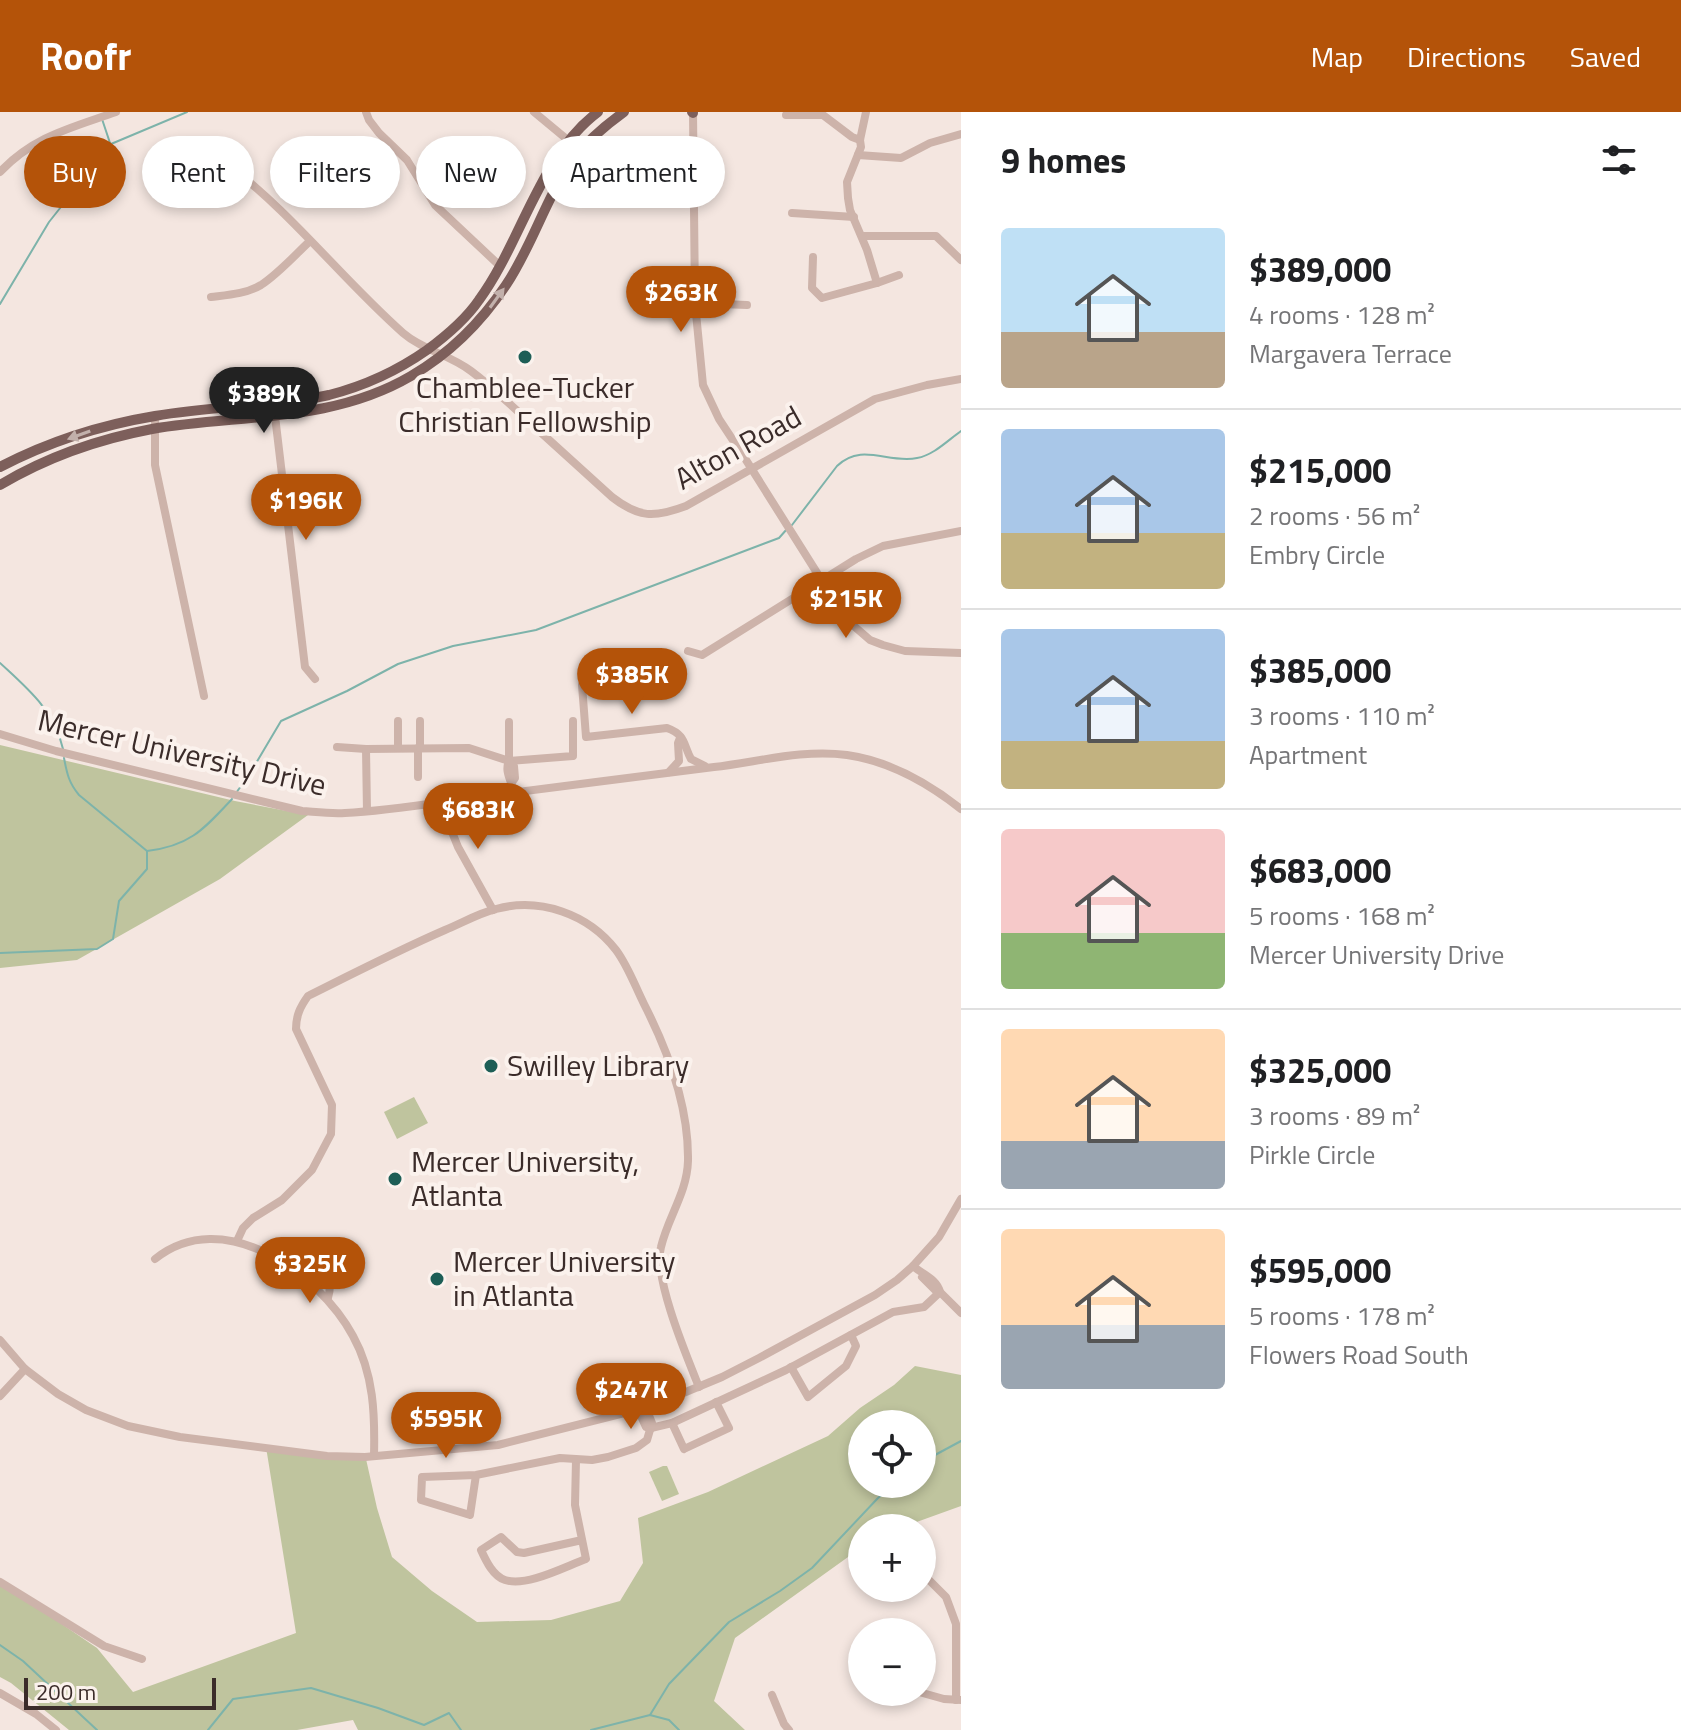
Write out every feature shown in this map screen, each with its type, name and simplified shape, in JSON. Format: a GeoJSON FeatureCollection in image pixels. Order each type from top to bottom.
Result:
{"type":"FeatureCollection","features":[{"type":"Feature","properties":{"kind":"main road"},"geometry":{"type":"LineString","coordinates":[[574,136],[598,112]]}},
{"type":"Feature","properties":{"kind":"main road"},"geometry":{"type":"LineString","coordinates":[[0,485],[61,454],[102,441],[154,429],[317,411],[361,399],[409,377],[443,354],[477,323],[508,282],[574,159],[603,127],[624,112]]}},
{"type":"Feature","properties":{"kind":"main road"},"geometry":{"type":"LineString","coordinates":[[0,467],[25,454],[94,430],[155,416],[327,395],[374,380],[403,366],[448,333],[479,301],[542,184]]}},
{"type":"Feature","properties":{"kind":"street"},"geometry":{"type":"LineString","coordinates":[[0,172],[24,149],[40,140],[116,112]]}},
{"type":"Feature","properties":{"kind":"street"},"geometry":{"type":"LineString","coordinates":[[366,112],[379,133],[407,160],[435,205],[500,266]]}},
{"type":"Feature","properties":{"kind":"street"},"geometry":{"type":"LineString","coordinates":[[534,112],[563,136]]}},
{"type":"Feature","properties":{"kind":"street"},"geometry":{"type":"LineString","coordinates":[[692,112],[695,303],[703,385],[719,419],[821,580],[855,627],[870,640],[905,651],[961,653]]}},
{"type":"Feature","properties":{"kind":"street"},"geometry":{"type":"LineString","coordinates":[[866,112],[861,147],[847,182],[850,210],[877,283]]}},
{"type":"Feature","properties":{"kind":"street"},"geometry":{"type":"LineString","coordinates":[[786,115],[823,115],[860,140]]}},
{"type":"Feature","properties":{"kind":"street"},"geometry":{"type":"LineString","coordinates":[[858,155],[901,158],[930,143],[961,134]]}},
{"type":"Feature","properties":{"kind":"street","name":"Alton Road"},"geometry":{"type":"LineString","coordinates":[[254,187],[403,333],[418,345],[452,358],[484,381],[612,497],[638,513],[650,515],[678,509],[875,399],[961,379]]}},
{"type":"Feature","properties":{"kind":"street"},"geometry":{"type":"LineString","coordinates":[[792,213],[854,217]]}},
{"type":"Feature","properties":{"kind":"street"},"geometry":{"type":"LineString","coordinates":[[862,236],[936,236],[960,258]]}},
{"type":"Feature","properties":{"kind":"street"},"geometry":{"type":"LineString","coordinates":[[211,297],[250,290],[262,284],[310,241]]}},
{"type":"Feature","properties":{"kind":"street"},"geometry":{"type":"LineString","coordinates":[[813,257],[812,288],[822,298],[899,275]]}},
{"type":"Feature","properties":{"kind":"street"},"geometry":{"type":"LineString","coordinates":[[695,303],[747,305]]}},
{"type":"Feature","properties":{"kind":"street"},"geometry":{"type":"LineString","coordinates":[[155,416],[155,465],[204,696]]}},
{"type":"Feature","properties":{"kind":"street"},"geometry":{"type":"LineString","coordinates":[[275,416],[305,667],[315,679]]}},
{"type":"Feature","properties":{"kind":"street"},"geometry":{"type":"LineString","coordinates":[[688,651],[702,655],[821,580],[883,546],[961,531]]}},
{"type":"Feature","properties":{"kind":"street"},"geometry":{"type":"LineString","coordinates":[[582,685],[586,737],[667,728],[680,738],[678,743],[684,755],[711,768]]}},
{"type":"Feature","properties":{"kind":"street"},"geometry":{"type":"LineString","coordinates":[[398,721],[398,748]]}},
{"type":"Feature","properties":{"kind":"street"},"geometry":{"type":"LineString","coordinates":[[418,777],[420,721]]}},
{"type":"Feature","properties":{"kind":"street"},"geometry":{"type":"LineString","coordinates":[[337,747],[469,748],[509,761],[573,756],[573,721]]}},
{"type":"Feature","properties":{"kind":"street"},"geometry":{"type":"LineString","coordinates":[[509,722],[509,761],[506,767],[514,793]]}},
{"type":"Feature","properties":{"kind":"street","name":"Mercer University Drive"},"geometry":{"type":"LineString","coordinates":[[0,734],[56,751],[302,811],[367,811],[821,754],[847,755],[906,772],[961,809]]}},
{"type":"Feature","properties":{"kind":"street"},"geometry":{"type":"LineString","coordinates":[[366,749],[367,811]]}},
{"type":"Feature","properties":{"kind":"street"},"geometry":{"type":"LineString","coordinates":[[667,773],[684,755]]}},
{"type":"Feature","properties":{"kind":"street"},"geometry":{"type":"LineString","coordinates":[[440,802],[458,847],[493,910]]}},
{"type":"Feature","properties":{"kind":"street"},"geometry":{"type":"LineString","coordinates":[[237,1241],[243,1228],[253,1218],[282,1200],[312,1170],[331,1134],[332,1105],[296,1029],[296,1020],[308,996],[493,910],[538,906],[575,915],[615,950],[653,1021],[671,1066],[687,1139],[688,1164],[684,1190],[660,1250],[660,1269],[682,1345],[699,1387]]}},
{"type":"Feature","properties":{"kind":"street"},"geometry":{"type":"LineString","coordinates":[[0,1340],[25,1369],[77,1405],[128,1426],[180,1437],[327,1456],[374,1456],[498,1445],[642,1409],[699,1387],[759,1358],[897,1280],[918,1272],[961,1199]]}},
{"type":"Feature","properties":{"kind":"street"},"geometry":{"type":"LineString","coordinates":[[155,1259],[165,1250],[193,1239],[237,1241],[284,1262],[328,1298],[354,1337],[369,1379],[375,1410],[374,1456]]}},
{"type":"Feature","properties":{"kind":"street"},"geometry":{"type":"LineString","coordinates":[[262,1252],[289,1243],[311,1249],[324,1261],[330,1276],[328,1298]]}},
{"type":"Feature","properties":{"kind":"street"},"geometry":{"type":"LineString","coordinates":[[918,1272],[921,1282],[961,1313]]}},
{"type":"Feature","properties":{"kind":"street"},"geometry":{"type":"LineString","coordinates":[[642,1409],[641,1416],[646,1427],[672,1423],[791,1367],[893,1312],[924,1307],[938,1294]]}},
{"type":"Feature","properties":{"kind":"street"},"geometry":{"type":"LineString","coordinates":[[791,1367],[808,1397],[846,1366],[856,1346],[851,1335]]}},
{"type":"Feature","properties":{"kind":"street"},"geometry":{"type":"LineString","coordinates":[[0,1396],[25,1369]]}},
{"type":"Feature","properties":{"kind":"street"},"geometry":{"type":"LineString","coordinates":[[672,1423],[684,1449],[729,1428],[716,1402]]}},
{"type":"Feature","properties":{"kind":"street"},"geometry":{"type":"LineString","coordinates":[[476,1475],[470,1515],[421,1500],[422,1477],[476,1475],[560,1458],[592,1460],[608,1457],[636,1448],[647,1440],[651,1428]]}},
{"type":"Feature","properties":{"kind":"street"},"geometry":{"type":"LineString","coordinates":[[576,1460],[575,1505],[586,1559],[523,1582],[502,1580],[488,1565],[481,1550],[501,1537],[517,1552],[524,1553],[582,1540]]}},
{"type":"Feature","properties":{"kind":"street"},"geometry":{"type":"LineString","coordinates":[[0,1582],[104,1646],[142,1659]]}},
{"type":"Feature","properties":{"kind":"street"},"geometry":{"type":"LineString","coordinates":[[936,1587],[946,1597],[956,1624],[958,1700],[936,1697]]}},
{"type":"Feature","properties":{"kind":"street"},"geometry":{"type":"LineString","coordinates":[[0,1693],[56,1730]]}},
{"type":"Feature","properties":{"kind":"street"},"geometry":{"type":"LineString","coordinates":[[772,1695],[789,1730]]}},
{"type":"Feature","properties":{"kind":"green space"},"geometry":{"type":"Polygon","coordinates":[[[0,745],[235,801],[308,815],[220,879],[77,960],[0,968],[0,745]]]}},
{"type":"Feature","properties":{"kind":"green space"},"geometry":{"type":"Polygon","coordinates":[[[414,1097],[428,1123],[397,1139],[384,1112],[414,1097]]]}},
{"type":"Feature","properties":{"kind":"green space"},"geometry":{"type":"Polygon","coordinates":[[[915,1366],[961,1375],[961,1506],[936,1515],[848,1514],[848,1557],[735,1638],[714,1701],[745,1730],[358,1730],[353,1720],[297,1730],[69,1730],[0,1677],[0,1582],[97,1648],[133,1692],[296,1633],[266,1447],[366,1459],[392,1557],[432,1591],[477,1622],[551,1620],[620,1601],[643,1563],[638,1518],[708,1492],[828,1436],[848,1418],[848,1498],[936,1498],[936,1410],[858,1410],[915,1366]]]}},
{"type":"Feature","properties":{"kind":"green space"},"geometry":{"type":"Polygon","coordinates":[[[667,1466],[679,1494],[662,1501],[649,1472],[667,1466]]]}},
{"type":"Feature","properties":{"kind":"waterway"},"geometry":{"type":"LineString","coordinates":[[0,304],[49,222],[111,144],[187,112]]}},
{"type":"Feature","properties":{"kind":"waterway"},"geometry":{"type":"LineString","coordinates":[[102,119],[108,136]]}},
{"type":"Feature","properties":{"kind":"waterway"},"geometry":{"type":"LineString","coordinates":[[792,525],[837,466],[846,459],[856,455],[917,458],[935,451],[961,431]]}},
{"type":"Feature","properties":{"kind":"waterway"},"geometry":{"type":"LineString","coordinates":[[236,793],[281,721],[398,664],[453,646],[536,630],[779,538],[787,529]]}},
{"type":"Feature","properties":{"kind":"waterway"},"geometry":{"type":"LineString","coordinates":[[0,663],[30,691],[46,712],[63,749]]}},
{"type":"Feature","properties":{"kind":"waterway"},"geometry":{"type":"LineString","coordinates":[[0,953],[97,949],[113,939],[119,901],[147,869],[147,851],[79,795],[69,778],[64,758]]}},
{"type":"Feature","properties":{"kind":"waterway"},"geometry":{"type":"LineString","coordinates":[[147,851],[174,845],[195,834],[232,799]]}},
{"type":"Feature","properties":{"kind":"waterway"},"geometry":{"type":"LineString","coordinates":[[936,1454],[961,1441]]}},
{"type":"Feature","properties":{"kind":"waterway"},"geometry":{"type":"LineString","coordinates":[[650,1715],[669,1684],[729,1622],[812,1568],[878,1498]]}},
{"type":"Feature","properties":{"kind":"waterway"},"geometry":{"type":"LineString","coordinates":[[0,1645],[23,1661],[97,1730]]}},
{"type":"Feature","properties":{"kind":"waterway"},"geometry":{"type":"LineString","coordinates":[[208,1730],[233,1699],[311,1688],[424,1725],[449,1713],[461,1730]]}},
{"type":"Feature","properties":{"kind":"waterway"},"geometry":{"type":"LineString","coordinates":[[591,1730],[650,1715],[669,1720],[679,1730]]}},
{"type":"Feature","properties":{"kind":"place","name":"Chamblee-Tucker Christian Fellowship"},"geometry":{"type":"Point","coordinates":[525,357]}},
{"type":"Feature","properties":{"kind":"place","name":"Swilley Library"},"geometry":{"type":"Point","coordinates":[491,1066]}},
{"type":"Feature","properties":{"kind":"place","name":"Mercer University, Atlanta"},"geometry":{"type":"Point","coordinates":[395,1179]}},
{"type":"Feature","properties":{"kind":"place","name":"Mercer University in Atlanta"},"geometry":{"type":"Point","coordinates":[437,1279]}}]}
